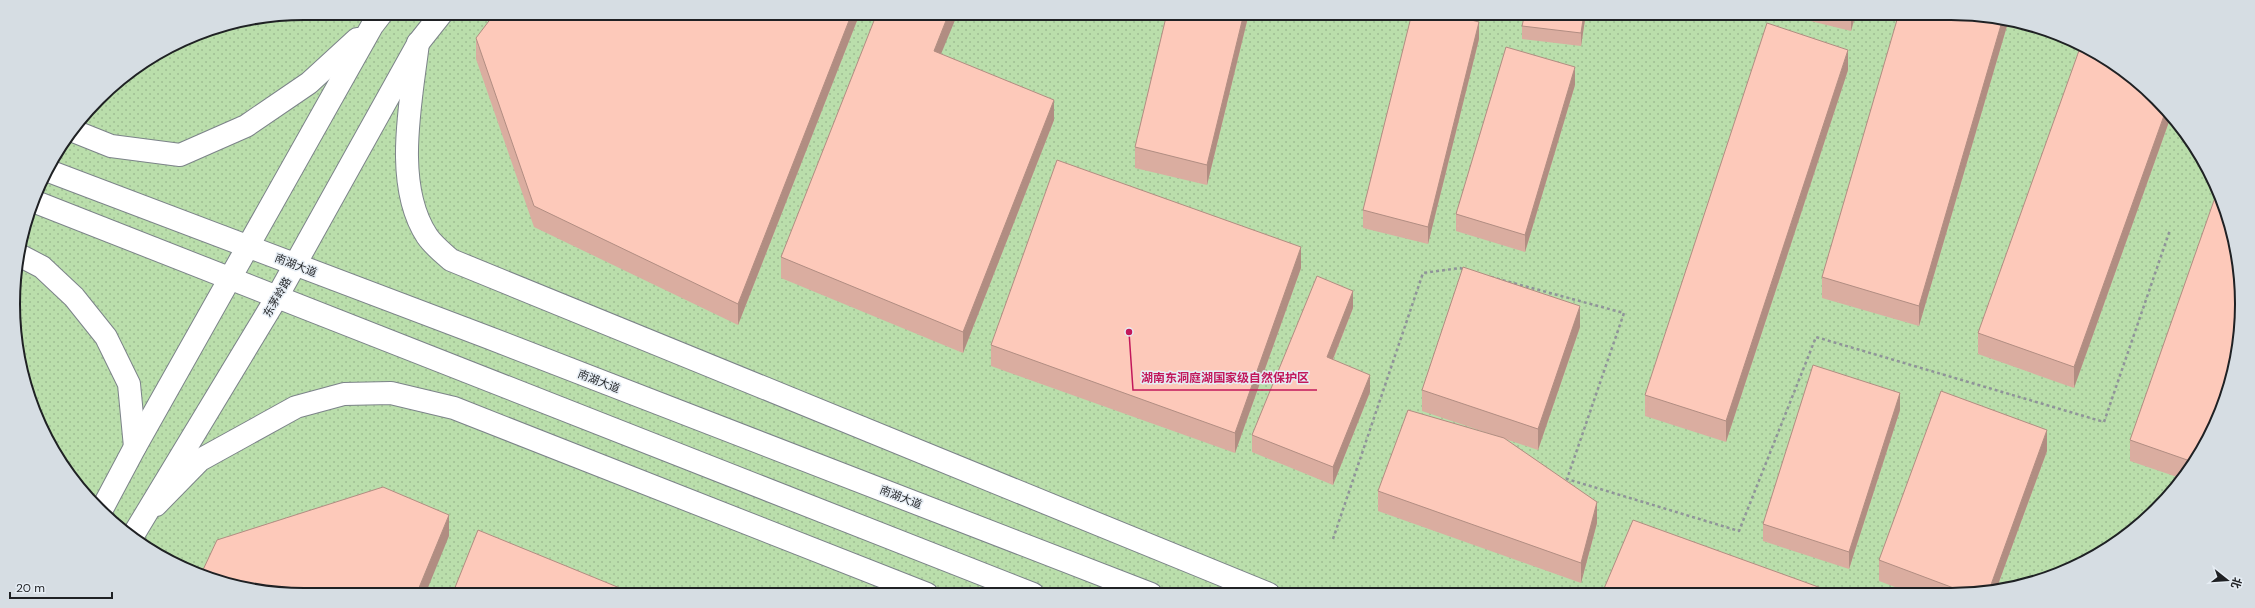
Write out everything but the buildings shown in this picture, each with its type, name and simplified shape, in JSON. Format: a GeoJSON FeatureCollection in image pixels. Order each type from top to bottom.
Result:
{"type":"FeatureCollection","features":[{"type":"Feature","properties":{"kind":"main road"},"geometry":{"type":"LineString","coordinates":[[78,133],[111,146],[180,155],[246,126],[272,109],[309,83],[376,20]]}},
{"type":"Feature","properties":{"kind":"main road"},"geometry":{"type":"LineString","coordinates":[[104,506],[135,447],[376,20]]}},
{"type":"Feature","properties":{"kind":"main road","name":"东茅岭路"},"geometry":{"type":"LineString","coordinates":[[137,528],[296,265],[418,42],[436,20]]}},
{"type":"Feature","properties":{"kind":"main road"},"geometry":{"type":"LineString","coordinates":[[418,42],[406,140],[410,197],[427,237],[451,260],[1254,588]]}},
{"type":"Feature","properties":{"kind":"main road","name":"南湖大道"},"geometry":{"type":"LineString","coordinates":[[52,172],[1135,588]]}},
{"type":"Feature","properties":{"kind":"main road"},"geometry":{"type":"LineString","coordinates":[[39,203],[1018,588]]}},
{"type":"Feature","properties":{"kind":"main road"},"geometry":{"type":"LineString","coordinates":[[24,257],[42,267],[74,297],[106,337],[129,384],[135,447]]}},
{"type":"Feature","properties":{"kind":"main road"},"geometry":{"type":"LineString","coordinates":[[137,528],[200,460],[296,407],[344,394],[391,393],[454,408],[912,588]]}},
{"type":"Feature","properties":{"kind":"path"},"geometry":{"type":"LineString","coordinates":[[1490,276],[1624,313],[1567,479],[1739,530],[1816,337],[2104,422],[2170,230]]}},
{"type":"Feature","properties":{"kind":"path"},"geometry":{"type":"LineString","coordinates":[[1333,539],[1423,273],[1460,268],[1467,270]]}},
{"type":"Feature","properties":{"kind":"green space"},"geometry":{"type":"Polygon","coordinates":[[[304,20],[1951,20],[1988,22],[2006,25],[2042,35],[2077,49],[2109,68],[2138,90],[2165,117],[2187,146],[2206,178],[2219,210],[2204,434],[2187,462],[2165,491],[2138,518],[2109,540],[2077,559],[2042,573],[2006,583],[1988,586],[1951,588],[304,588],[267,586],[249,583],[213,573],[178,559],[146,540],[131,529],[117,518],[90,491],[58,446],[49,430],[35,395],[25,359],[22,341],[20,304],[22,267],[25,249],[35,213],[49,178],[68,146],[90,117],[103,103],[117,90],[146,68],[178,49],[213,35],[249,25],[267,22],[304,20]]]}},
{"type":"Feature","properties":{"kind":"place","name":"湖南东洞庭湖国家级自然保护区"},"geometry":{"type":"Point","coordinates":[1129,332]}}]}
